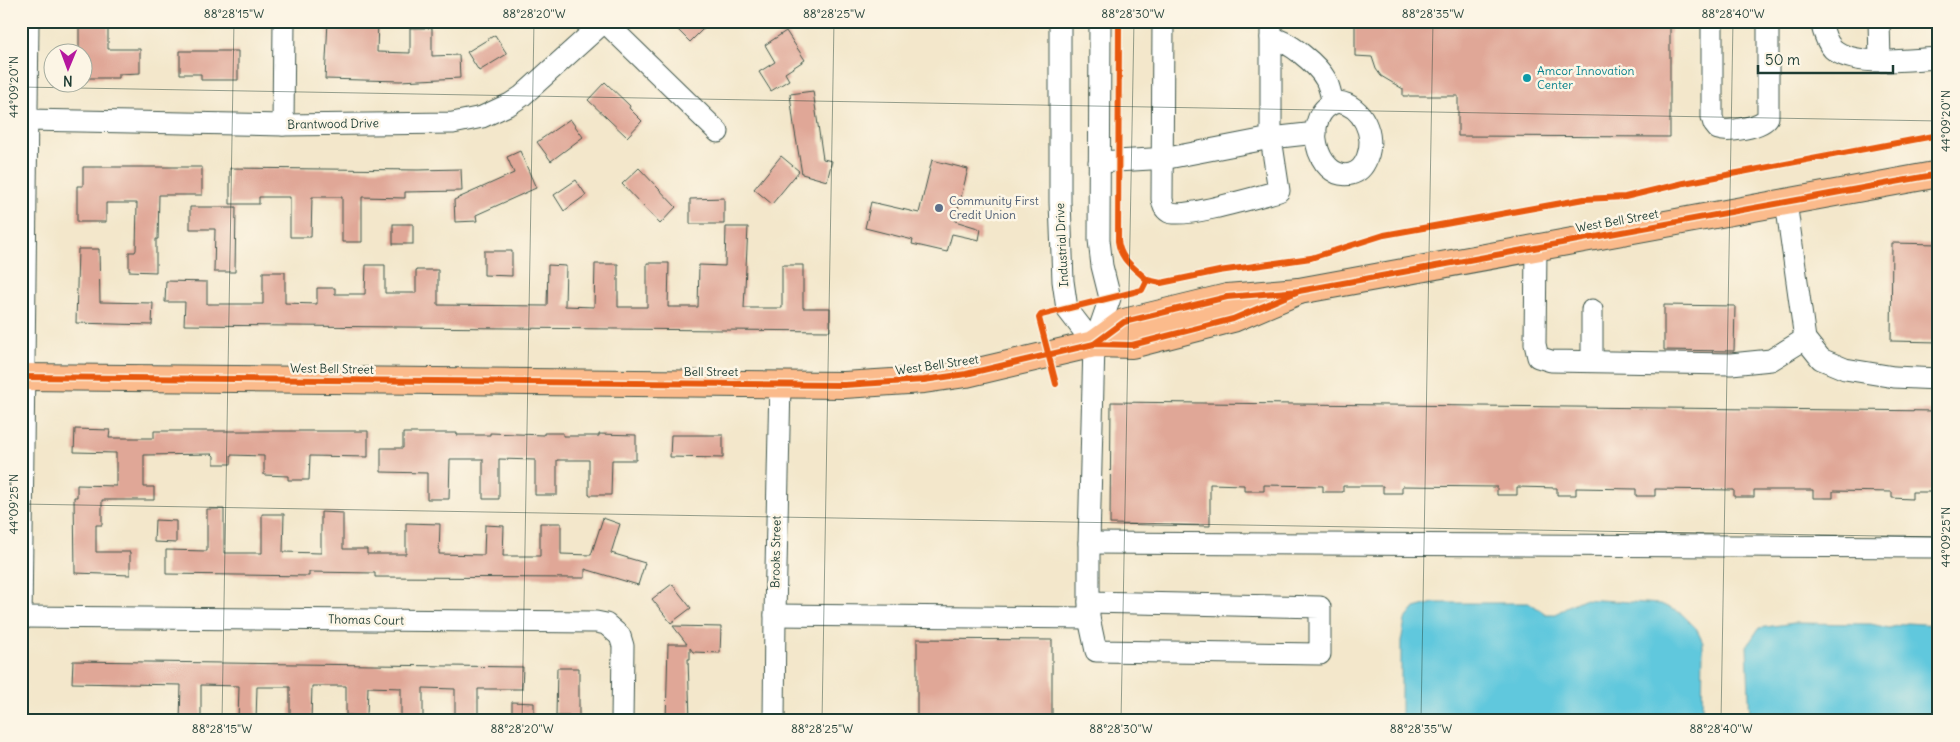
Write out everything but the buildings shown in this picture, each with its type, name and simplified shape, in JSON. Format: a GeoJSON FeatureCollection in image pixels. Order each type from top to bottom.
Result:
{"type":"FeatureCollection","features":[{"type":"Feature","properties":{"kind":"main road","name":"West Bell Street"},"geometry":{"type":"LineString","coordinates":[[780,383],[844,385],[932,379],[966,374],[1094,344],[1124,322],[1226,297],[1299,291],[1939,174]]}},
{"type":"Feature","properties":{"kind":"main road","name":"West Bell Street"},"geometry":{"type":"LineString","coordinates":[[22,377],[642,383]]}},
{"type":"Feature","properties":{"kind":"main road","name":"Bell Street"},"geometry":{"type":"LineString","coordinates":[[642,383],[780,383]]}},
{"type":"Feature","properties":{"kind":"street"},"geometry":{"type":"LineString","coordinates":[[21,622],[22,377],[28,21]]}},
{"type":"Feature","properties":{"kind":"street"},"geometry":{"type":"LineString","coordinates":[[283,125],[284,21]]}},
{"type":"Feature","properties":{"kind":"street","name":"Brantwood Drive"},"geometry":{"type":"LineString","coordinates":[[27,120],[283,125],[453,123],[482,116],[510,104],[522,96],[605,21],[718,132]]}},
{"type":"Feature","properties":{"kind":"street","name":"Industrial Drive"},"geometry":{"type":"LineString","coordinates":[[1060,21],[1060,202],[1063,281],[1068,309],[1094,344]]}},
{"type":"Feature","properties":{"kind":"street"},"geometry":{"type":"LineString","coordinates":[[775,615],[1089,610],[1320,607],[1320,654],[1096,651],[1089,610],[1094,344],[1110,298],[1102,266],[1099,240],[1100,21]]}},
{"type":"Feature","properties":{"kind":"street"},"geometry":{"type":"LineString","coordinates":[[1163,21],[1162,199],[1164,208],[1170,212],[1186,213],[1279,191],[1271,138],[1271,30]]}},
{"type":"Feature","properties":{"kind":"street"},"geometry":{"type":"LineString","coordinates":[[1712,21],[1712,117],[1714,124],[1718,128],[1730,130],[1765,122],[1768,117],[1768,21]]}},
{"type":"Feature","properties":{"kind":"street"},"geometry":{"type":"LineString","coordinates":[[1821,21],[1825,38],[1833,48],[1844,56],[1880,60],[1939,58]]}},
{"type":"Feature","properties":{"kind":"street"},"geometry":{"type":"LineString","coordinates":[[1879,21],[1880,60]]}},
{"type":"Feature","properties":{"kind":"street"},"geometry":{"type":"LineString","coordinates":[[1271,30],[1317,68],[1325,78],[1333,103]]}},
{"type":"Feature","properties":{"kind":"street"},"geometry":{"type":"LineString","coordinates":[[1338,102],[1355,109],[1366,125],[1370,147],[1362,168],[1346,174],[1330,168],[1317,147],[1316,134],[1316,126],[1324,108],[1338,102]]}},
{"type":"Feature","properties":{"kind":"street"},"geometry":{"type":"LineString","coordinates":[[1099,162],[1162,159],[1271,138],[1316,134]]}},
{"type":"Feature","properties":{"kind":"street"},"geometry":{"type":"LineString","coordinates":[[1786,202],[1804,339],[1821,359],[1845,369],[1894,377],[1939,379]]}},
{"type":"Feature","properties":{"kind":"street"},"geometry":{"type":"LineString","coordinates":[[1536,247],[1535,344],[1538,356],[1551,361],[1731,364],[1770,360],[1804,339]]}},
{"type":"Feature","properties":{"kind":"street"},"geometry":{"type":"LineString","coordinates":[[1592,310],[1592,361]]}},
{"type":"Feature","properties":{"kind":"street","name":"Brooks Street"},"geometry":{"type":"LineString","coordinates":[[774,721],[780,383]]}},
{"type":"Feature","properties":{"kind":"street"},"geometry":{"type":"LineString","coordinates":[[1089,543],[1939,547]]}},
{"type":"Feature","properties":{"kind":"street","name":"Thomas Court"},"geometry":{"type":"LineString","coordinates":[[21,617],[596,622],[606,624],[620,636],[623,646],[622,721]]}},
{"type":"Feature","properties":{"kind":"water"},"geometry":{"type":"Polygon","coordinates":[[[1583,599],[1661,604],[1682,614],[1696,628],[1703,643],[1702,721],[1401,721],[1401,642],[1405,620],[1415,608],[1434,603],[1530,603],[1546,614],[1556,614],[1583,599]]]}},
{"type":"Feature","properties":{"kind":"water"},"geometry":{"type":"Polygon","coordinates":[[[1794,623],[1871,624],[1889,628],[1907,623],[1939,625],[1939,721],[1750,721],[1747,646],[1759,628],[1794,623]]]}},
{"type":"Feature","properties":{"kind":"cycle path"},"geometry":{"type":"LineString","coordinates":[[1056,384],[1039,318],[1041,315],[1142,290],[1147,280],[1132,267],[1122,254],[1118,241],[1119,21]]}},
{"type":"Feature","properties":{"kind":"cycle path"},"geometry":{"type":"LineString","coordinates":[[1147,280],[1161,283],[1219,271],[1311,258],[1384,235],[1584,199],[1625,197],[1684,183],[1939,135]]}},
{"type":"Feature","properties":{"kind":"cycle path"},"geometry":{"type":"LineString","coordinates":[[1094,344],[1124,322],[1227,297],[1299,291],[1939,174]]}},
{"type":"Feature","properties":{"kind":"cycle path"},"geometry":{"type":"LineString","coordinates":[[21,377],[844,385],[924,380],[966,374],[1094,344],[1132,345],[1233,319],[1299,291]]}},
{"type":"Feature","properties":{"kind":"place","name":"Amcor Innovation Center"},"geometry":{"type":"Point","coordinates":[1527,78]}},
{"type":"Feature","properties":{"kind":"place","name":"Community First Credit Union"},"geometry":{"type":"Point","coordinates":[939,208]}}]}
